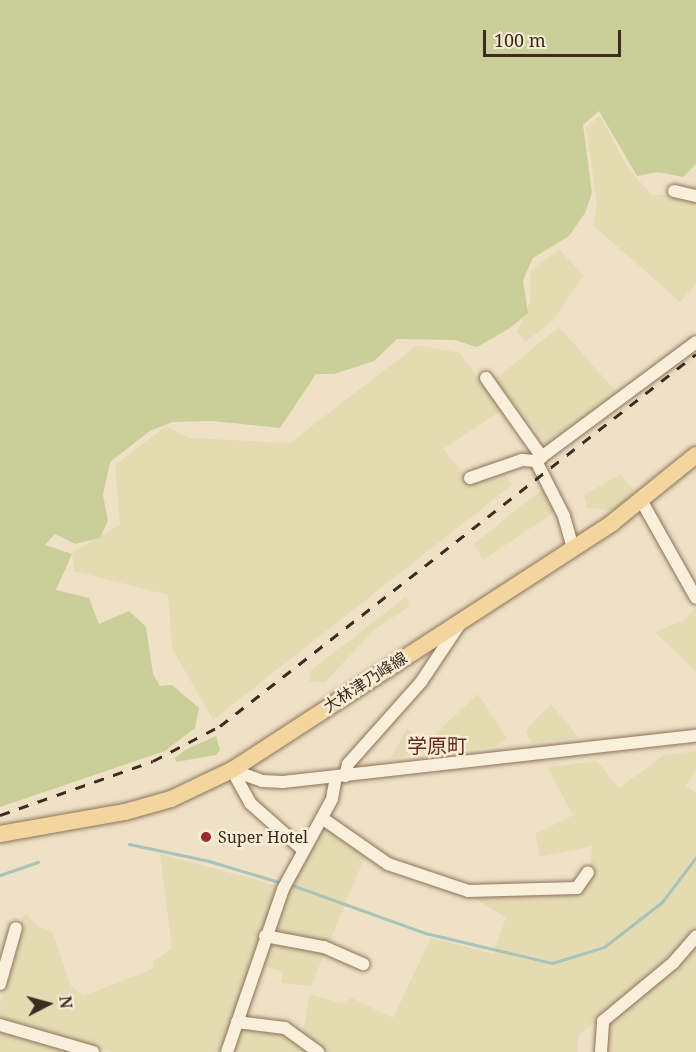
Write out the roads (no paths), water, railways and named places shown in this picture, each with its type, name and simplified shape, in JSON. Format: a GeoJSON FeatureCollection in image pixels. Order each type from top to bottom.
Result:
{"type":"FeatureCollection","features":[{"type":"Feature","properties":{"kind":"main road","name":"大林津乃峰線"},"geometry":{"type":"LineString","coordinates":[[0,834],[159,802],[231,770],[573,548],[641,500],[696,455]]}},
{"type":"Feature","properties":{"kind":"street"},"geometry":{"type":"LineString","coordinates":[[674,191],[696,196]]}},
{"type":"Feature","properties":{"kind":"street"},"geometry":{"type":"LineString","coordinates":[[470,478],[522,460],[539,459],[696,342]]}},
{"type":"Feature","properties":{"kind":"street"},"geometry":{"type":"LineString","coordinates":[[486,378],[539,459],[564,516],[573,548]]}},
{"type":"Feature","properties":{"kind":"street"},"geometry":{"type":"LineString","coordinates":[[641,500],[696,598]]}},
{"type":"Feature","properties":{"kind":"street"},"geometry":{"type":"LineString","coordinates":[[227,1052],[265,936],[302,849],[322,818],[340,777],[348,764],[420,682],[463,619]]}},
{"type":"Feature","properties":{"kind":"street"},"geometry":{"type":"LineString","coordinates":[[231,770],[272,782],[340,777],[696,736]]}},
{"type":"Feature","properties":{"kind":"street"},"geometry":{"type":"LineString","coordinates":[[231,770],[250,803],[302,849]]}},
{"type":"Feature","properties":{"kind":"street"},"geometry":{"type":"LineString","coordinates":[[322,818],[388,864],[468,891],[577,888],[588,872]]}},
{"type":"Feature","properties":{"kind":"street"},"geometry":{"type":"LineString","coordinates":[[0,984],[16,928]]}},
{"type":"Feature","properties":{"kind":"street"},"geometry":{"type":"LineString","coordinates":[[265,936],[324,947],[363,964]]}},
{"type":"Feature","properties":{"kind":"street"},"geometry":{"type":"LineString","coordinates":[[601,1052],[603,1021],[673,963],[696,937]]}},
{"type":"Feature","properties":{"kind":"street"},"geometry":{"type":"LineString","coordinates":[[237,1022],[285,1028],[318,1052]]}},
{"type":"Feature","properties":{"kind":"street"},"geometry":{"type":"LineString","coordinates":[[0,1025],[93,1052]]}},
{"type":"Feature","properties":{"kind":"waterway"},"geometry":{"type":"LineString","coordinates":[[129,844],[209,861],[282,883]]}},
{"type":"Feature","properties":{"kind":"waterway"},"geometry":{"type":"LineString","coordinates":[[289,884],[425,933],[552,963],[604,947],[662,902],[696,857]]}},
{"type":"Feature","properties":{"kind":"waterway"},"geometry":{"type":"LineString","coordinates":[[0,875],[38,862]]}},
{"type":"Feature","properties":{"kind":"railway"},"geometry":{"type":"LineString","coordinates":[[0,815],[153,761],[220,726],[696,354]]}},
{"type":"Feature","properties":{"kind":"place","name":"Super Hotel"},"geometry":{"type":"Point","coordinates":[206,837]}},
{"type":"Feature","properties":{"kind":"district","name":"学原町"},"geometry":{"type":"Point","coordinates":[437,745]}}]}
